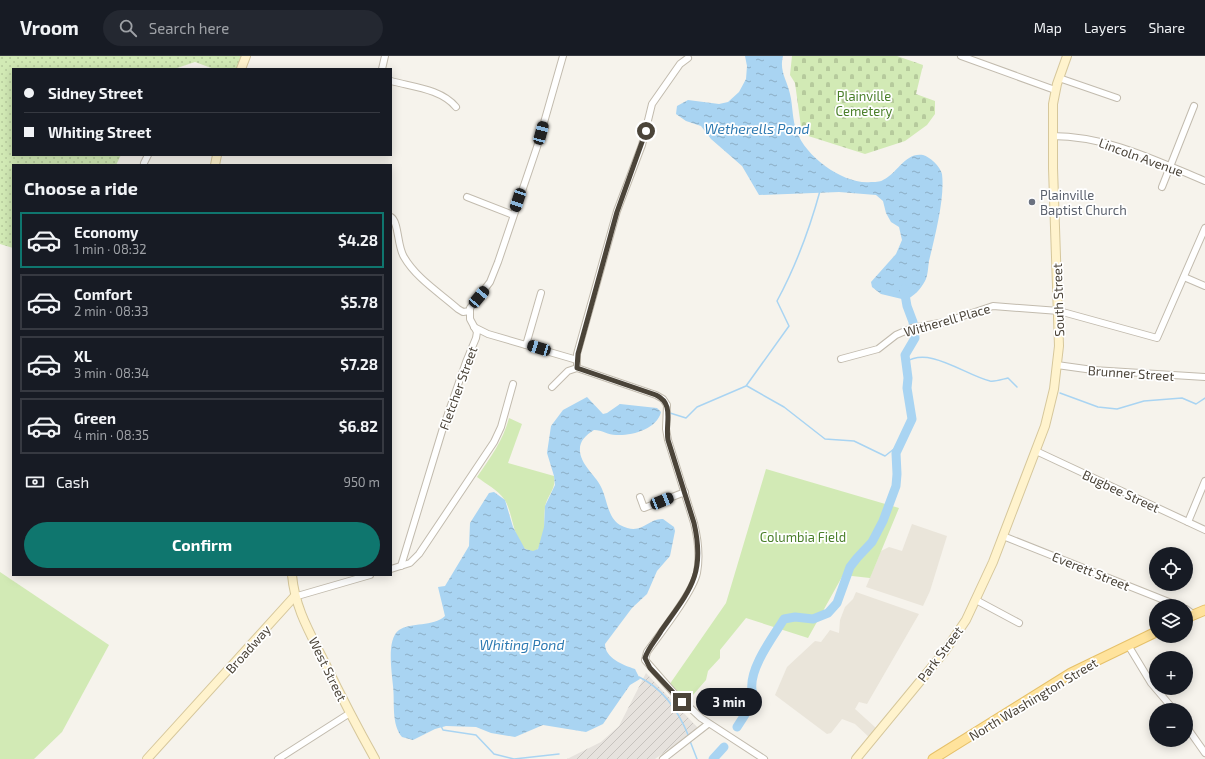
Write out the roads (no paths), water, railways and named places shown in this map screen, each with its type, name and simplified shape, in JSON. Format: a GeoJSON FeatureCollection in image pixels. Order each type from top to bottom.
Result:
{"type":"FeatureCollection","features":[{"type":"Feature","properties":{"kind":"main road"},"geometry":{"type":"LineString","coordinates":[[242,68],[246,56]]}},
{"type":"Feature","properties":{"kind":"main road","name":"South Street"},"geometry":{"type":"LineString","coordinates":[[1003,536],[1036,451],[1048,415],[1057,365],[1059,310],[1052,136],[1053,104],[1055,90],[1067,56]]}},
{"type":"Feature","properties":{"kind":"main road","name":"Park Street"},"geometry":{"type":"LineString","coordinates":[[856,759],[945,651],[964,624],[976,600],[1003,536]]}},
{"type":"Feature","properties":{"kind":"main road","name":"West Street"},"geometry":{"type":"LineString","coordinates":[[292,576],[294,597],[305,622],[350,713],[375,759]]}},
{"type":"Feature","properties":{"kind":"main road","name":"Broadway"},"geometry":{"type":"LineString","coordinates":[[148,759],[294,597]]}},
{"type":"Feature","properties":{"kind":"main road"},"geometry":{"type":"LineString","coordinates":[[1193,615],[1205,610]]}},
{"type":"Feature","properties":{"kind":"main road","name":"North Washington Street"},"geometry":{"type":"LineString","coordinates":[[933,759],[1047,686],[1149,635]]}},
{"type":"Feature","properties":{"kind":"street"},"geometry":{"type":"LineString","coordinates":[[382,68],[385,56]]}},
{"type":"Feature","properties":{"kind":"street"},"geometry":{"type":"LineString","coordinates":[[392,218],[396,223],[398,244],[407,263],[458,309],[463,312],[470,311],[490,282],[537,146],[563,56]]}},
{"type":"Feature","properties":{"kind":"street"},"geometry":{"type":"LineString","coordinates":[[961,56],[1055,90]]}},
{"type":"Feature","properties":{"kind":"street"},"geometry":{"type":"LineString","coordinates":[[577,368],[577,360],[617,212],[642,144],[652,104],[680,64],[688,58]]}},
{"type":"Feature","properties":{"kind":"street"},"geometry":{"type":"LineString","coordinates":[[1059,78],[1117,98]]}},
{"type":"Feature","properties":{"kind":"street"},"geometry":{"type":"LineString","coordinates":[[392,81],[440,94],[450,100],[456,107]]}},
{"type":"Feature","properties":{"kind":"street"},"geometry":{"type":"LineString","coordinates":[[1162,188],[1194,106]]}},
{"type":"Feature","properties":{"kind":"street","name":"Lincoln Avenue"},"geometry":{"type":"LineString","coordinates":[[1052,136],[1104,141],[1205,181]]}},
{"type":"Feature","properties":{"kind":"street"},"geometry":{"type":"LineString","coordinates":[[144,163],[148,156]]}},
{"type":"Feature","properties":{"kind":"street"},"geometry":{"type":"LineString","coordinates":[[467,198],[513,215]]}},
{"type":"Feature","properties":{"kind":"street"},"geometry":{"type":"LineString","coordinates":[[1205,228],[1184,277],[1205,286]]}},
{"type":"Feature","properties":{"kind":"street","name":"Witherell Place"},"geometry":{"type":"LineString","coordinates":[[841,359],[878,349],[896,335],[913,328],[945,322],[993,306],[1059,310],[1157,338],[1184,277]]}},
{"type":"Feature","properties":{"kind":"street"},"geometry":{"type":"LineString","coordinates":[[526,344],[541,293]]}},
{"type":"Feature","properties":{"kind":"street","name":"Fletcher Street"},"geometry":{"type":"LineString","coordinates":[[401,566],[443,428],[476,338],[477,332],[470,311]]}},
{"type":"Feature","properties":{"kind":"street"},"geometry":{"type":"LineString","coordinates":[[474,326],[488,334],[577,360]]}},
{"type":"Feature","properties":{"kind":"street","name":"Brunner Street"},"geometry":{"type":"LineString","coordinates":[[1057,365],[1088,370],[1205,377]]}},
{"type":"Feature","properties":{"kind":"street"},"geometry":{"type":"LineString","coordinates":[[552,387],[568,371],[577,368],[660,397],[665,401],[668,412],[666,429],[668,440],[685,492],[697,536],[697,573],[686,594],[647,652],[645,660],[673,692],[708,724],[764,759]]}},
{"type":"Feature","properties":{"kind":"street"},"geometry":{"type":"LineString","coordinates":[[392,569],[410,563],[419,554],[492,446],[501,427],[513,384]]}},
{"type":"Feature","properties":{"kind":"street","name":"Bugbee Street"},"geometry":{"type":"LineString","coordinates":[[1036,451],[1205,530]]}},
{"type":"Feature","properties":{"kind":"street"},"geometry":{"type":"LineString","coordinates":[[1188,522],[1205,481]]}},
{"type":"Feature","properties":{"kind":"street"},"geometry":{"type":"LineString","coordinates":[[640,497],[644,508],[685,492]]}},
{"type":"Feature","properties":{"kind":"street","name":"Everett Street"},"geometry":{"type":"LineString","coordinates":[[1003,536],[1161,599]]}},
{"type":"Feature","properties":{"kind":"street"},"geometry":{"type":"LineString","coordinates":[[294,597],[367,576]]}},
{"type":"Feature","properties":{"kind":"street"},"geometry":{"type":"LineString","coordinates":[[976,600],[1019,623]]}},
{"type":"Feature","properties":{"kind":"street"},"geometry":{"type":"LineString","coordinates":[[1128,645],[1151,683],[1168,703]]}},
{"type":"Feature","properties":{"kind":"street"},"geometry":{"type":"LineString","coordinates":[[278,759],[350,713]]}},
{"type":"Feature","properties":{"kind":"street"},"geometry":{"type":"LineString","coordinates":[[663,759],[695,736],[708,724]]}},
{"type":"Feature","properties":{"kind":"street"},"geometry":{"type":"LineString","coordinates":[[1193,736],[1205,753]]}},
{"type":"Feature","properties":{"kind":"water","name":"Wetherells Pond"},"geometry":{"type":"Polygon","coordinates":[[[745,56],[783,56],[782,66],[790,94],[794,123],[797,132],[809,151],[827,168],[849,179],[860,182],[874,182],[888,177],[906,160],[917,155],[923,155],[929,158],[939,168],[942,174],[943,184],[939,217],[926,279],[912,297],[906,300],[881,294],[872,287],[871,282],[896,254],[902,240],[899,227],[891,222],[886,213],[883,201],[876,195],[839,192],[759,195],[742,166],[711,139],[701,126],[686,121],[676,114],[677,106],[688,100],[719,104],[728,102],[739,92],[746,79],[747,66],[745,56]]]}},
{"type":"Feature","properties":{"kind":"water","name":"Whiting Pond"},"geometry":{"type":"Polygon","coordinates":[[[587,397],[603,414],[620,404],[657,408],[661,412],[655,423],[636,433],[616,435],[594,430],[583,439],[580,445],[581,457],[600,484],[610,513],[616,522],[620,525],[634,529],[644,526],[657,519],[663,519],[674,527],[675,531],[670,556],[657,571],[647,594],[632,608],[605,644],[611,657],[620,663],[635,669],[640,679],[630,685],[603,724],[586,732],[543,725],[515,737],[491,733],[476,727],[446,726],[435,729],[413,740],[402,737],[396,726],[394,713],[391,648],[395,634],[404,628],[434,622],[445,616],[438,587],[445,586],[469,546],[470,523],[489,493],[494,492],[505,500],[513,527],[525,549],[533,551],[538,549],[544,527],[545,506],[555,485],[554,476],[547,453],[551,426],[563,410],[587,397]]]}},
{"type":"Feature","properties":{"kind":"waterway"},"geometry":{"type":"LineString","coordinates":[[670,413],[686,418],[697,407],[746,386],[789,326],[777,301],[791,274],[802,247],[820,191]]}},
{"type":"Feature","properties":{"kind":"waterway"},"geometry":{"type":"LineString","coordinates":[[737,727],[755,699],[752,691],[754,672],[768,644],[784,619],[795,617],[813,619],[828,613],[837,603],[850,567],[872,542],[883,521],[896,486],[896,453],[912,419],[907,388],[908,378],[905,355],[915,338],[913,322],[907,306],[904,289]]}},
{"type":"Feature","properties":{"kind":"waterway"},"geometry":{"type":"LineString","coordinates":[[906,362],[915,358],[925,357],[936,359],[990,381],[1008,378],[1017,387]]}},
{"type":"Feature","properties":{"kind":"waterway"},"geometry":{"type":"LineString","coordinates":[[747,386],[784,407],[825,439],[854,441],[885,456],[899,445]]}},
{"type":"Feature","properties":{"kind":"waterway"},"geometry":{"type":"LineString","coordinates":[[1060,393],[1098,407],[1117,409],[1144,401],[1182,398],[1196,404],[1205,398]]}},
{"type":"Feature","properties":{"kind":"waterway"},"geometry":{"type":"LineString","coordinates":[[639,677],[656,688],[670,702],[689,737]]}},
{"type":"Feature","properties":{"kind":"waterway"},"geometry":{"type":"LineString","coordinates":[[441,726],[443,730],[476,735],[494,754],[514,759],[559,754]]}},
{"type":"Feature","properties":{"kind":"waterway"},"geometry":{"type":"LineString","coordinates":[[690,741],[697,759]]}},
{"type":"Feature","properties":{"kind":"waterway"},"geometry":{"type":"LineString","coordinates":[[713,759],[724,747]]}},
{"type":"Feature","properties":{"kind":"place","name":"Plainville Baptist Church"},"geometry":{"type":"Point","coordinates":[1032,202]}},
{"type":"Feature","properties":{"kind":"park label","name":"Plainville Cemetery"},"geometry":{"type":"Point","coordinates":[864,104]}},
{"type":"Feature","properties":{"kind":"park label","name":"Columbia Field"},"geometry":{"type":"Point","coordinates":[803,537]}}]}
